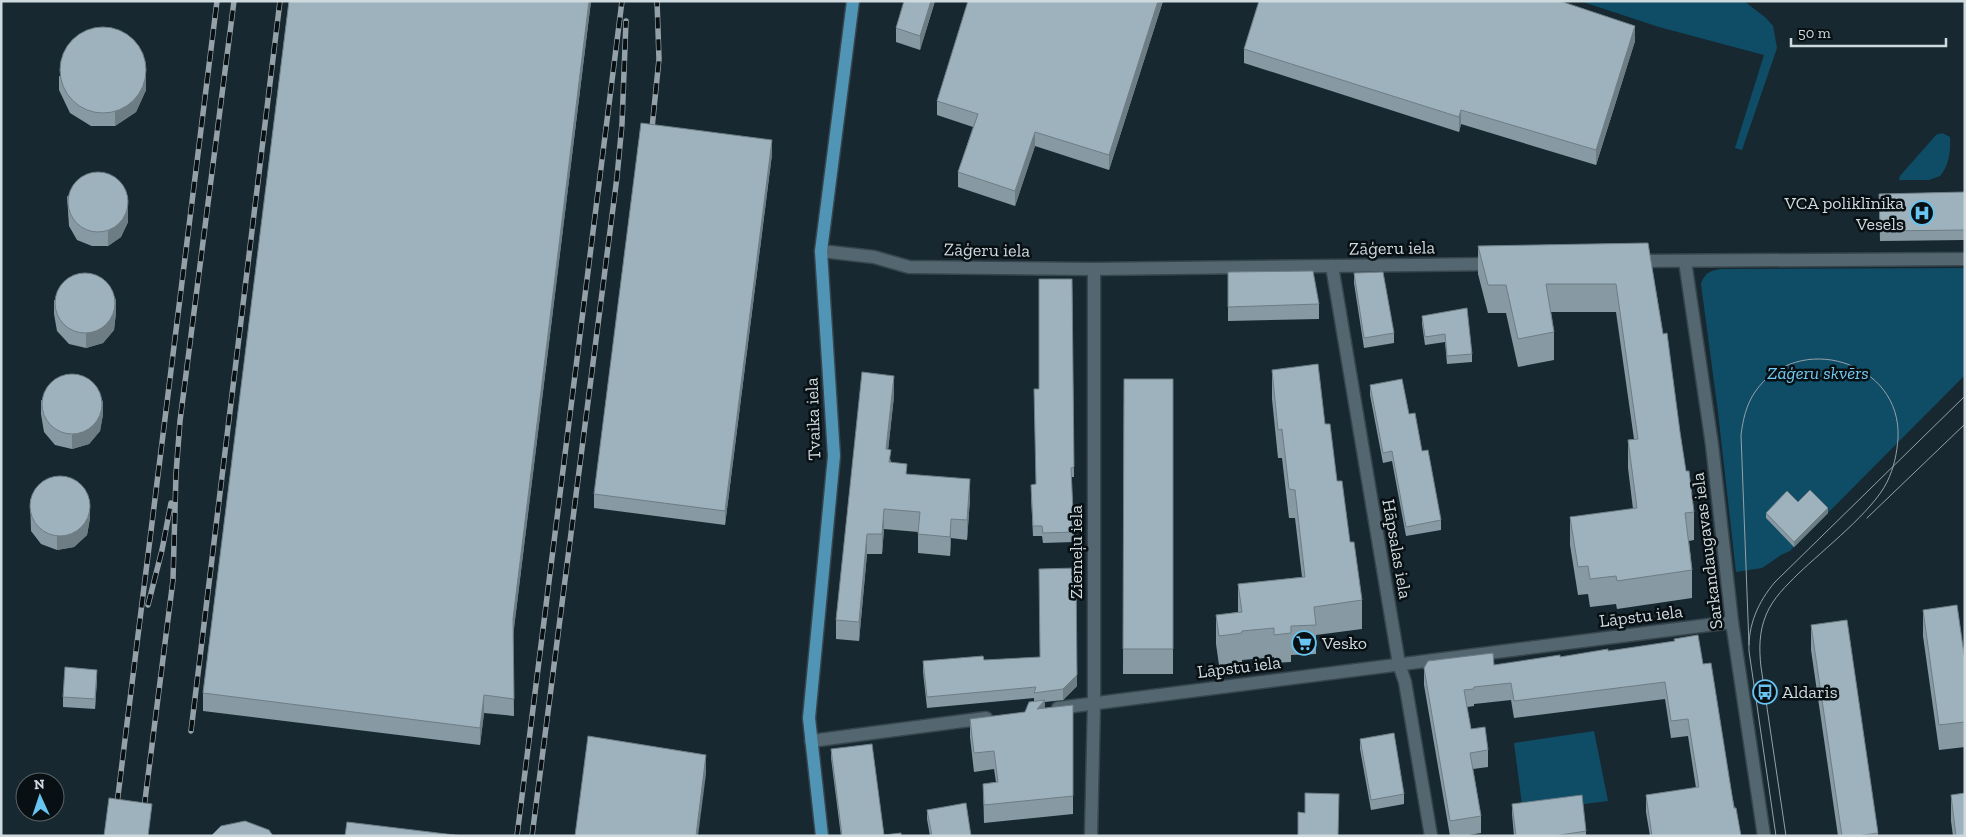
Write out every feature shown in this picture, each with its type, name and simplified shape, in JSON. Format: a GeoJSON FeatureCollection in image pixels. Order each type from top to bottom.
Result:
{"type":"FeatureCollection","features":[{"type":"Feature","properties":{"kind":"main road","name":"Tvaika iela"},"geometry":{"type":"LineString","coordinates":[[822,836],[809,718],[834,456],[821,251],[853,1]]}},
{"type":"Feature","properties":{"kind":"street","name":"Zāģeru iela"},"geometry":{"type":"LineString","coordinates":[[821,251],[874,257],[909,267],[1094,268],[1509,264]]}},
{"type":"Feature","properties":{"kind":"street"},"geometry":{"type":"LineString","coordinates":[[1618,262],[1965,259]]}},
{"type":"Feature","properties":{"kind":"street","name":"Sarkandaugavas iela"},"geometry":{"type":"LineString","coordinates":[[1685,261],[1712,445],[1732,622],[1764,836]]}},
{"type":"Feature","properties":{"kind":"street","name":"Hāpsalas iela"},"geometry":{"type":"LineString","coordinates":[[1332,266],[1399,664],[1405,682],[1431,836]]}},
{"type":"Feature","properties":{"kind":"street","name":"Ziemeļu iela"},"geometry":{"type":"LineString","coordinates":[[1091,836],[1094,703],[1094,268]]}},
{"type":"Feature","properties":{"kind":"street","name":"Lāpstu iela"},"geometry":{"type":"LineString","coordinates":[[1047,710],[1732,622]]}},
{"type":"Feature","properties":{"kind":"street"},"geometry":{"type":"LineString","coordinates":[[810,740],[999,716]]}},
{"type":"Feature","properties":{"kind":"green space"},"geometry":{"type":"Polygon","coordinates":[[[1580,1],[1744,1],[1766,18],[1773,26],[1777,48],[1742,150],[1735,148],[1764,55],[1659,27],[1580,1]]]}},
{"type":"Feature","properties":{"kind":"green space"},"geometry":{"type":"Polygon","coordinates":[[[1942,133],[1950,137],[1950,147],[1949,158],[1940,176],[1929,180],[1899,180],[1900,176],[1936,135],[1942,133]]]}},
{"type":"Feature","properties":{"kind":"green space","name":"Zāģeru skvērs"},"geometry":{"type":"Polygon","coordinates":[[[1965,268],[1965,375],[1790,551],[1762,568],[1736,572],[1701,284],[1704,277],[1711,271],[1722,269],[1965,268]]]}},
{"type":"Feature","properties":{"kind":"green space"},"geometry":{"type":"Polygon","coordinates":[[[1594,731],[1608,801],[1523,812],[1514,743],[1594,731]]]}},
{"type":"Feature","properties":{"kind":"building"},"geometry":{"type":"Polygon","coordinates":[[[289,1],[589,1],[513,619],[514,699],[484,695],[480,728],[203,693],[289,1]]]}},
{"type":"Feature","properties":{"kind":"building"},"geometry":{"type":"Polygon","coordinates":[[[904,1],[931,1],[920,36],[896,28],[904,1]]]}},
{"type":"Feature","properties":{"kind":"building"},"geometry":{"type":"Polygon","coordinates":[[[968,1],[1158,1],[1109,155],[1035,132],[1015,191],[958,172],[978,114],[937,101],[968,1]]]}},
{"type":"Feature","properties":{"kind":"building"},"geometry":{"type":"Polygon","coordinates":[[[1259,1],[1560,1],[1635,26],[1596,150],[1461,110],[1459,117],[1244,49],[1259,1]]]}},
{"type":"Feature","properties":{"kind":"building"},"geometry":{"type":"Polygon","coordinates":[[[103,27],[119,31],[133,40],[142,54],[146,70],[142,86],[133,100],[119,109],[103,113],[87,109],[73,100],[64,86],[60,70],[64,54],[73,40],[87,31],[103,27]]]}},
{"type":"Feature","properties":{"kind":"building"},"geometry":{"type":"Polygon","coordinates":[[[641,123],[772,140],[725,511],[594,494],[641,123]]]}},
{"type":"Feature","properties":{"kind":"building"},"geometry":{"type":"Polygon","coordinates":[[[92,172],[104,172],[115,177],[123,185],[128,196],[126,214],[115,227],[104,232],[92,232],[81,227],[73,219],[68,208],[68,196],[73,185],[81,177],[92,172]]]}},
{"type":"Feature","properties":{"kind":"building","name":"VCA poliklīnika Vesels"},"geometry":{"type":"Polygon","coordinates":[[[1965,192],[1965,230],[1880,231],[1879,194],[1965,192]]]}},
{"type":"Feature","properties":{"kind":"building"},"geometry":{"type":"Polygon","coordinates":[[[1648,243],[1663,334],[1667,333],[1686,471],[1689,471],[1694,512],[1685,513],[1692,570],[1617,581],[1616,576],[1590,579],[1588,566],[1578,567],[1570,517],[1637,508],[1628,440],[1638,439],[1616,284],[1546,284],[1554,332],[1518,339],[1506,285],[1488,285],[1478,246],[1648,243]]]}},
{"type":"Feature","properties":{"kind":"building"},"geometry":{"type":"Polygon","coordinates":[[[1313,271],[1319,304],[1228,307],[1228,272],[1313,271]]]}},
{"type":"Feature","properties":{"kind":"building"},"geometry":{"type":"Polygon","coordinates":[[[1383,272],[1394,333],[1364,338],[1354,273],[1383,272]]]}},
{"type":"Feature","properties":{"kind":"building"},"geometry":{"type":"Polygon","coordinates":[[[79,273],[91,273],[102,278],[110,286],[115,297],[113,315],[102,328],[91,333],[79,333],[68,328],[60,320],[55,309],[55,297],[60,286],[68,278],[79,273]]]}},
{"type":"Feature","properties":{"kind":"building"},"geometry":{"type":"Polygon","coordinates":[[[1039,279],[1072,279],[1074,467],[1071,468],[1074,532],[1043,533],[1042,526],[1033,526],[1031,485],[1036,484],[1034,389],[1039,389],[1039,279]]]}},
{"type":"Feature","properties":{"kind":"building"},"geometry":{"type":"Polygon","coordinates":[[[1467,308],[1472,354],[1447,356],[1445,334],[1425,337],[1422,316],[1467,308]]]}},
{"type":"Feature","properties":{"kind":"building"},"geometry":{"type":"Polygon","coordinates":[[[1318,364],[1325,424],[1330,424],[1337,481],[1342,481],[1350,542],[1354,542],[1362,600],[1314,607],[1316,625],[1291,626],[1291,633],[1274,635],[1274,628],[1242,631],[1242,633],[1219,636],[1216,615],[1242,612],[1238,584],[1305,577],[1295,490],[1289,489],[1282,429],[1278,430],[1272,370],[1318,364]]]}},
{"type":"Feature","properties":{"kind":"building"},"geometry":{"type":"Polygon","coordinates":[[[862,372],[894,376],[886,449],[891,450],[889,462],[907,464],[906,474],[970,479],[967,520],[951,519],[950,537],[918,534],[920,512],[884,509],[882,534],[867,534],[859,622],[836,620],[862,372]]]}},
{"type":"Feature","properties":{"kind":"building"},"geometry":{"type":"Polygon","coordinates":[[[66,374],[78,374],[89,379],[97,387],[102,398],[100,416],[89,429],[78,434],[66,434],[55,429],[47,421],[42,410],[42,398],[47,387],[55,379],[66,374]]]}},
{"type":"Feature","properties":{"kind":"building"},"geometry":{"type":"Polygon","coordinates":[[[1124,379],[1173,379],[1173,649],[1123,649],[1124,379]]]}},
{"type":"Feature","properties":{"kind":"building"},"geometry":{"type":"Polygon","coordinates":[[[1402,379],[1409,414],[1415,413],[1422,451],[1428,450],[1441,520],[1406,527],[1392,451],[1383,453],[1370,385],[1402,379]]]}},
{"type":"Feature","properties":{"kind":"building"},"geometry":{"type":"Polygon","coordinates":[[[60,476],[77,481],[85,489],[90,506],[85,523],[77,531],[60,536],[43,531],[35,523],[30,506],[35,489],[43,481],[60,476]]]}},
{"type":"Feature","properties":{"kind":"building"},"geometry":{"type":"Polygon","coordinates":[[[1810,490],[1828,508],[1794,542],[1766,513],[1787,491],[1798,502],[1810,490]]]}},
{"type":"Feature","properties":{"kind":"building"},"geometry":{"type":"Polygon","coordinates":[[[1076,568],[1077,675],[1063,689],[1034,693],[1036,687],[927,697],[923,661],[983,656],[984,660],[1040,657],[1039,569],[1076,568]]]}},
{"type":"Feature","properties":{"kind":"building"},"geometry":{"type":"Polygon","coordinates":[[[1957,605],[1965,661],[1965,722],[1939,725],[1923,610],[1957,605]]]}},
{"type":"Feature","properties":{"kind":"building"},"geometry":{"type":"Polygon","coordinates":[[[1847,620],[1878,833],[1857,836],[1842,836],[1811,625],[1847,620]]]}},
{"type":"Feature","properties":{"kind":"building"},"geometry":{"type":"Polygon","coordinates":[[[1698,635],[1703,664],[1711,663],[1734,808],[1736,808],[1741,836],[1652,836],[1646,795],[1699,787],[1688,719],[1671,721],[1665,682],[1514,701],[1511,683],[1464,690],[1471,729],[1485,727],[1488,750],[1470,753],[1481,816],[1450,821],[1424,668],[1428,661],[1493,653],[1494,665],[1608,649],[1608,651],[1675,641],[1674,639],[1698,635]]]}},
{"type":"Feature","properties":{"kind":"building"},"geometry":{"type":"Polygon","coordinates":[[[65,667],[97,670],[95,699],[63,697],[65,667]]]}},
{"type":"Feature","properties":{"kind":"building"},"geometry":{"type":"Polygon","coordinates":[[[1045,700],[1037,709],[1073,705],[1073,796],[984,805],[983,784],[998,782],[994,751],[974,753],[970,719],[1025,712],[1029,702],[1045,700]]]}},
{"type":"Feature","properties":{"kind":"building"},"geometry":{"type":"Polygon","coordinates":[[[1394,733],[1404,794],[1371,800],[1360,739],[1394,733]]]}},
{"type":"Feature","properties":{"kind":"building"},"geometry":{"type":"Polygon","coordinates":[[[588,736],[706,755],[696,836],[575,836],[588,736]]]}},
{"type":"Feature","properties":{"kind":"building"},"geometry":{"type":"Polygon","coordinates":[[[872,744],[884,835],[901,833],[901,836],[842,836],[831,749],[872,744]]]}},
{"type":"Feature","properties":{"kind":"building"},"geometry":{"type":"Polygon","coordinates":[[[1305,793],[1339,794],[1338,836],[1298,836],[1298,812],[1305,813],[1305,793]]]}},
{"type":"Feature","properties":{"kind":"building"},"geometry":{"type":"Polygon","coordinates":[[[1965,793],[1965,836],[1956,836],[1951,795],[1965,793]]]}},
{"type":"Feature","properties":{"kind":"building"},"geometry":{"type":"Polygon","coordinates":[[[1582,795],[1586,831],[1554,836],[1516,836],[1512,804],[1582,795]]]}},
{"type":"Feature","properties":{"kind":"building"},"geometry":{"type":"Polygon","coordinates":[[[109,798],[152,804],[148,836],[104,836],[109,798]]]}},
{"type":"Feature","properties":{"kind":"building"},"geometry":{"type":"Polygon","coordinates":[[[966,803],[971,836],[932,836],[927,810],[966,803]]]}},
{"type":"Feature","properties":{"kind":"building"},"geometry":{"type":"Polygon","coordinates":[[[245,821],[269,830],[273,836],[211,836],[221,826],[245,821]]]}},
{"type":"Feature","properties":{"kind":"building"},"geometry":{"type":"Polygon","coordinates":[[[347,822],[463,836],[345,836],[347,822]]]}},
{"type":"Feature","properties":{"kind":"tram line"},"geometry":{"type":"LineString","coordinates":[[1749,645],[1741,435],[1747,407],[1755,392],[1773,373],[1796,362],[1820,359],[1844,363],[1866,373],[1883,390],[1895,411],[1898,438],[1897,449],[1892,471],[1887,482],[1871,505],[1847,530],[1784,588],[1772,603],[1764,621],[1760,641],[1761,667],[1786,836]]}},
{"type":"Feature","properties":{"kind":"tram line"},"geometry":{"type":"LineString","coordinates":[[1776,836],[1749,651],[1750,632],[1755,614],[1775,582],[1965,396]]}},
{"type":"Feature","properties":{"kind":"tram line"},"geometry":{"type":"LineString","coordinates":[[1867,518],[1965,424]]}},
{"type":"Feature","properties":{"kind":"railway"},"geometry":{"type":"LineString","coordinates":[[117,804],[217,1]]}},
{"type":"Feature","properties":{"kind":"railway"},"geometry":{"type":"LineString","coordinates":[[144,808],[173,580],[176,474],[180,421],[234,1]]}},
{"type":"Feature","properties":{"kind":"railway"},"geometry":{"type":"LineString","coordinates":[[191,731],[280,1]]}},
{"type":"Feature","properties":{"kind":"railway"},"geometry":{"type":"LineString","coordinates":[[517,836],[622,1]]}},
{"type":"Feature","properties":{"kind":"railway"},"geometry":{"type":"LineString","coordinates":[[651,138],[659,59],[657,1]]}},
{"type":"Feature","properties":{"kind":"railway"},"geometry":{"type":"LineString","coordinates":[[532,836],[617,177],[622,124],[626,21]]}},
{"type":"Feature","properties":{"kind":"railway"},"geometry":{"type":"LineString","coordinates":[[148,605],[162,550],[171,503]]}},
{"type":"Feature","properties":{"kind":"place","name":"VCA poliklīnika Vesels"},"geometry":{"type":"Point","coordinates":[1922,213]}},
{"type":"Feature","properties":{"kind":"place","name":"Vesko"},"geometry":{"type":"Point","coordinates":[1304,643]}},
{"type":"Feature","properties":{"kind":"place","name":"Aldaris"},"geometry":{"type":"Point","coordinates":[1765,692]}}]}
